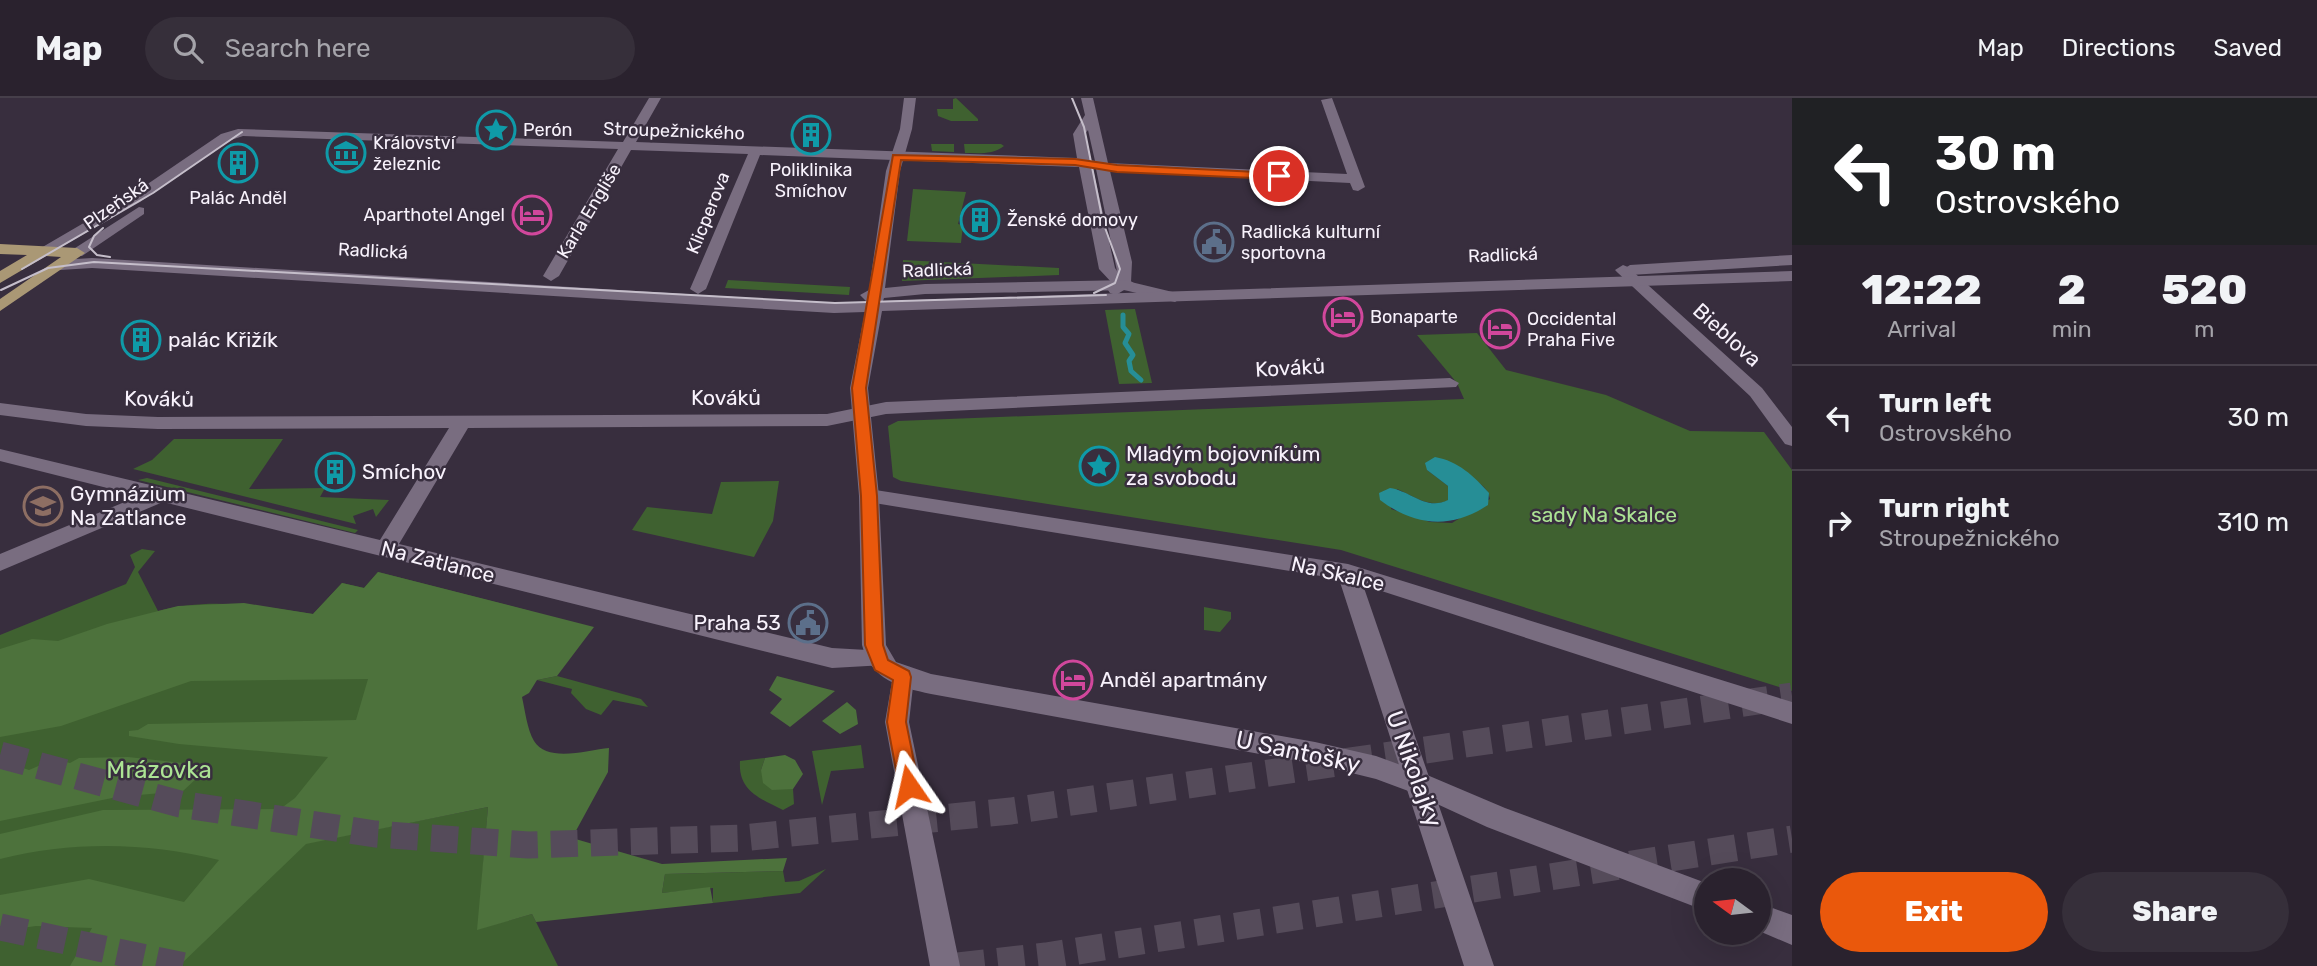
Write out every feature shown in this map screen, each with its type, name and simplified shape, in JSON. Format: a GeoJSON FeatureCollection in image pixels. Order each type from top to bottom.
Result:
{"type":"FeatureCollection","features":[{"type":"Feature","properties":{"kind":"main road","name":"Radlická"},"geometry":{"type":"LineString","coordinates":[[0,250],[78,253]]}},
{"type":"Feature","properties":{"kind":"main road","name":"Plzeňská"},"geometry":{"type":"LineString","coordinates":[[0,278],[42,252]]}},
{"type":"Feature","properties":{"kind":"main road","name":"Plzeňská"},"geometry":{"type":"LineString","coordinates":[[0,306],[78,253]]}},
{"type":"Feature","properties":{"kind":"main road","name":"Radlická"},"geometry":{"type":"LineString","coordinates":[[0,259],[60,265]]}},
{"type":"Feature","properties":{"kind":"street","name":"Karla Engliše"},"geometry":{"type":"LineString","coordinates":[[551,276],[655,98]]}},
{"type":"Feature","properties":{"kind":"street"},"geometry":{"type":"LineString","coordinates":[[877,658],[874,645],[869,496],[860,412],[862,360],[875,301],[897,157],[906,129],[910,98]]}},
{"type":"Feature","properties":{"kind":"street"},"geometry":{"type":"LineString","coordinates":[[1087,98],[1111,194],[1124,262],[1124,284]]}},
{"type":"Feature","properties":{"kind":"street","name":"Stroupežnického"},"geometry":{"type":"LineString","coordinates":[[249,132],[1084,163],[1357,183],[1327,100]]}},
{"type":"Feature","properties":{"kind":"street"},"geometry":{"type":"LineString","coordinates":[[1090,116],[1079,134],[1084,163],[1104,261],[1112,275],[1124,284]]}},
{"type":"Feature","properties":{"kind":"street","name":"Plzeňská"},"geometry":{"type":"LineString","coordinates":[[42,252],[128,203],[226,137],[249,132]]}},
{"type":"Feature","properties":{"kind":"street","name":"Plzeňská"},"geometry":{"type":"LineString","coordinates":[[78,253],[249,132]]}},
{"type":"Feature","properties":{"kind":"street","name":"Klicperova"},"geometry":{"type":"LineString","coordinates":[[698,289],[755,152]]}},
{"type":"Feature","properties":{"kind":"street","name":"Radlická"},"geometry":{"type":"LineString","coordinates":[[78,253],[875,301],[1076,284],[1124,284],[1151,293],[1792,260]]}},
{"type":"Feature","properties":{"kind":"street"},"geometry":{"type":"LineString","coordinates":[[1076,284],[1096,275],[1104,261]]}},
{"type":"Feature","properties":{"kind":"street"},"geometry":{"type":"LineString","coordinates":[[1124,262],[1139,275],[1176,291]]}},
{"type":"Feature","properties":{"kind":"street","name":"Radlická"},"geometry":{"type":"LineString","coordinates":[[60,265],[92,263],[725,302],[1091,299],[1176,291],[1636,283],[1792,276]]}},
{"type":"Feature","properties":{"kind":"street","name":"Bieblova"},"geometry":{"type":"LineString","coordinates":[[1623,270],[1756,392],[1792,440]]}},
{"type":"Feature","properties":{"kind":"street"},"geometry":{"type":"LineString","coordinates":[[1091,299],[1112,293],[1124,284]]}},
{"type":"Feature","properties":{"kind":"street","name":"Kováků"},"geometry":{"type":"LineString","coordinates":[[0,409],[86,419],[158,423],[827,420],[886,408],[1450,383]]}},
{"type":"Feature","properties":{"kind":"street"},"geometry":{"type":"LineString","coordinates":[[385,549],[462,422]]}},
{"type":"Feature","properties":{"kind":"street","name":"Na Zatlance"},"geometry":{"type":"LineString","coordinates":[[0,455],[832,658],[877,658]]}},
{"type":"Feature","properties":{"kind":"street"},"geometry":{"type":"LineString","coordinates":[[0,563],[160,495]]}},
{"type":"Feature","properties":{"kind":"street","name":"Na Skalce"},"geometry":{"type":"LineString","coordinates":[[869,496],[1348,572],[1792,712]]}},
{"type":"Feature","properties":{"kind":"street","name":"U Nikolajky"},"geometry":{"type":"LineString","coordinates":[[1348,572],[1479,966]]}},
{"type":"Feature","properties":{"kind":"street","name":"U Santošky"},"geometry":{"type":"LineString","coordinates":[[877,658],[886,670],[902,677],[1315,753],[1376,768],[1497,818],[1694,892]]}},
{"type":"Feature","properties":{"kind":"street"},"geometry":{"type":"LineString","coordinates":[[902,677],[897,722],[945,966]]}},
{"type":"Feature","properties":{"kind":"street"},"geometry":{"type":"LineString","coordinates":[[1771,922],[1792,930]]}},
{"type":"Feature","properties":{"kind":"green space"},"geometry":{"type":"Polygon","coordinates":[[[956,98],[978,121],[951,121],[938,116],[937,109],[953,109],[953,99],[956,98]]]}},
{"type":"Feature","properties":{"kind":"green space"},"geometry":{"type":"Polygon","coordinates":[[[931,144],[954,144],[954,152],[932,151],[931,144]]]}},
{"type":"Feature","properties":{"kind":"green space"},"geometry":{"type":"Polygon","coordinates":[[[964,144],[1004,146],[990,152],[965,153],[964,144]]]}},
{"type":"Feature","properties":{"kind":"green space"},"geometry":{"type":"Polygon","coordinates":[[[913,189],[966,192],[958,224],[963,225],[961,243],[907,241],[913,189]]]}},
{"type":"Feature","properties":{"kind":"green space"},"geometry":{"type":"Polygon","coordinates":[[[903,260],[1059,268],[1059,275],[902,281],[903,260]]]}},
{"type":"Feature","properties":{"kind":"green space"},"geometry":{"type":"Polygon","coordinates":[[[728,280],[850,287],[849,295],[725,288],[728,280]]]}},
{"type":"Feature","properties":{"kind":"green space"},"geometry":{"type":"Polygon","coordinates":[[[1135,309],[1152,383],[1119,384],[1105,310],[1135,309]]]}},
{"type":"Feature","properties":{"kind":"green space","name":"sady Na Skalce"},"geometry":{"type":"Polygon","coordinates":[[[1477,333],[1506,370],[1606,395],[1690,431],[1764,432],[1792,470],[1792,691],[1341,550],[901,481],[893,477],[888,426],[898,421],[1464,399],[1457,383],[1417,335],[1477,333]],[[1427,470],[1448,486],[1449,500],[1429,503],[1397,489],[1391,509],[1430,522],[1452,523],[1490,499],[1487,491],[1474,480],[1427,470]]]}},
{"type":"Feature","properties":{"kind":"green space"},"geometry":{"type":"Polygon","coordinates":[[[174,439],[283,439],[249,489],[325,488],[320,497],[389,500],[376,517],[373,509],[353,516],[356,524],[133,469],[152,460],[174,439]]]}},
{"type":"Feature","properties":{"kind":"green space"},"geometry":{"type":"Polygon","coordinates":[[[147,478],[358,530],[355,533],[138,480],[147,478]]]}},
{"type":"Feature","properties":{"kind":"green space"},"geometry":{"type":"Polygon","coordinates":[[[779,481],[773,521],[754,557],[632,530],[647,507],[712,514],[721,482],[779,481]]]}},
{"type":"Feature","properties":{"kind":"green space","name":"Mrázovka"},"geometry":{"type":"Polygon","coordinates":[[[142,549],[155,551],[138,572],[158,611],[196,604],[216,604],[313,614],[342,583],[364,588],[378,572],[530,611],[307,843],[488,807],[478,929],[532,914],[558,966],[0,966],[0,635],[126,584],[135,567],[130,555],[142,549]]]}},
{"type":"Feature","properties":{"kind":"green space","name":"Mrázovka"},"geometry":{"type":"Polygon","coordinates":[[[378,572],[594,627],[557,676],[537,680],[529,693],[522,697],[530,731],[540,748],[548,752],[568,754],[609,748],[608,772],[572,838],[662,864],[787,858],[783,871],[665,874],[662,893],[710,887],[713,903],[536,922],[532,914],[477,930],[488,807],[306,844],[179,966],[70,966],[92,928],[36,926],[0,931],[0,895],[89,879],[184,902],[219,860],[164,850],[109,846],[54,849],[0,859],[0,834],[103,810],[280,809],[295,798],[328,757],[179,744],[129,736],[129,731],[138,730],[148,724],[356,720],[368,679],[191,681],[61,726],[0,737],[0,649],[32,639],[58,641],[107,624],[178,606],[244,603],[313,614],[342,583],[364,588],[378,572]]]}},
{"type":"Feature","properties":{"kind":"green space"},"geometry":{"type":"Polygon","coordinates":[[[1204,607],[1231,612],[1231,619],[1220,632],[1204,630],[1204,607]]]}},
{"type":"Feature","properties":{"kind":"green space"},"geometry":{"type":"Polygon","coordinates":[[[557,676],[641,699],[648,707],[613,700],[601,715],[586,709],[571,693],[572,689],[537,680],[557,676]]]}},
{"type":"Feature","properties":{"kind":"green space"},"geometry":{"type":"Polygon","coordinates":[[[777,676],[835,691],[790,727],[770,713],[782,699],[769,690],[777,676]]]}},
{"type":"Feature","properties":{"kind":"green space"},"geometry":{"type":"Polygon","coordinates":[[[847,702],[856,710],[858,724],[840,734],[822,721],[847,702]]]}},
{"type":"Feature","properties":{"kind":"green space"},"geometry":{"type":"Polygon","coordinates":[[[861,745],[864,768],[831,771],[822,805],[812,751],[861,745]]]}},
{"type":"Feature","properties":{"kind":"green space"},"geometry":{"type":"Polygon","coordinates":[[[785,755],[795,760],[803,774],[793,789],[772,790],[763,783],[761,770],[765,758],[785,755]]]}},
{"type":"Feature","properties":{"kind":"green space"},"geometry":{"type":"Polygon","coordinates":[[[128,757],[201,765],[198,777],[183,791],[117,797],[0,821],[0,764],[8,770],[17,766],[29,770],[55,759],[70,763],[79,758],[128,757]]]}},
{"type":"Feature","properties":{"kind":"green space"},"geometry":{"type":"Polygon","coordinates":[[[765,758],[761,770],[787,789],[793,789],[794,804],[783,810],[752,792],[742,780],[740,761],[765,758]]]}},
{"type":"Feature","properties":{"kind":"green space"},"geometry":{"type":"Polygon","coordinates":[[[826,869],[800,893],[713,903],[713,888],[662,893],[665,874],[783,871],[785,882],[799,881],[826,869]]]}},
{"type":"Feature","properties":{"kind":"water"},"geometry":{"type":"Polygon","coordinates":[[[1435,457],[1451,462],[1471,475],[1489,493],[1488,505],[1461,518],[1434,522],[1407,516],[1380,500],[1379,493],[1390,488],[1426,502],[1440,503],[1448,500],[1448,486],[1427,470],[1425,463],[1435,457]]]}},
{"type":"Feature","properties":{"kind":"waterway"},"geometry":{"type":"LineString","coordinates":[[1123,315],[1123,327],[1129,334],[1125,343],[1133,355],[1129,361],[1131,371],[1141,380]]}},
{"type":"Feature","properties":{"kind":"tunnel"},"geometry":{"type":"LineString","coordinates":[[0,755],[180,804],[375,834],[528,845],[742,838],[1011,811],[1792,696]]}},
{"type":"Feature","properties":{"kind":"tunnel"},"geometry":{"type":"LineString","coordinates":[[958,966],[1046,956],[1792,839]]}},
{"type":"Feature","properties":{"kind":"tunnel"},"geometry":{"type":"LineString","coordinates":[[0,927],[184,966]]}},
{"type":"Feature","properties":{"kind":"tram line"},"geometry":{"type":"LineString","coordinates":[[1072,98],[1084,127],[1103,222],[1120,269],[1115,283],[1094,293]]}},
{"type":"Feature","properties":{"kind":"tram line"},"geometry":{"type":"LineString","coordinates":[[22,269],[153,193],[242,132]]}},
{"type":"Feature","properties":{"kind":"tram line"},"geometry":{"type":"LineString","coordinates":[[103,228],[94,236],[89,247],[97,255],[110,257]]}},
{"type":"Feature","properties":{"kind":"tram line"},"geometry":{"type":"LineString","coordinates":[[1,290],[48,268],[94,262],[835,303],[1106,295]]}},
{"type":"Feature","properties":{"kind":"place","name":"Perón"},"geometry":{"type":"Point","coordinates":[496,130]}},
{"type":"Feature","properties":{"kind":"place","name":"Poliklinika Smíchov"},"geometry":{"type":"Point","coordinates":[811,135]}},
{"type":"Feature","properties":{"kind":"place","name":"Království železnic"},"geometry":{"type":"Point","coordinates":[346,153]}},
{"type":"Feature","properties":{"kind":"place","name":"Palác Anděl"},"geometry":{"type":"Point","coordinates":[238,163]}},
{"type":"Feature","properties":{"kind":"place","name":"Aparthotel Angel"},"geometry":{"type":"Point","coordinates":[532,215]}},
{"type":"Feature","properties":{"kind":"place","name":"Ženské domovy"},"geometry":{"type":"Point","coordinates":[980,220]}},
{"type":"Feature","properties":{"kind":"place","name":"Radlická kulturní sportovna"},"geometry":{"type":"Point","coordinates":[1214,242]}},
{"type":"Feature","properties":{"kind":"place","name":"Bonaparte"},"geometry":{"type":"Point","coordinates":[1343,317]}},
{"type":"Feature","properties":{"kind":"place","name":"Occidental Praha Five"},"geometry":{"type":"Point","coordinates":[1500,329]}},
{"type":"Feature","properties":{"kind":"place","name":"palác Křižík"},"geometry":{"type":"Point","coordinates":[141,340]}},
{"type":"Feature","properties":{"kind":"place","name":"Mladým bojovníkům za svobodu"},"geometry":{"type":"Point","coordinates":[1099,466]}},
{"type":"Feature","properties":{"kind":"place","name":"Smíchov"},"geometry":{"type":"Point","coordinates":[335,472]}},
{"type":"Feature","properties":{"kind":"place","name":"Gymnázium Na Zatlance"},"geometry":{"type":"Point","coordinates":[43,506]}},
{"type":"Feature","properties":{"kind":"place","name":"Praha 53"},"geometry":{"type":"Point","coordinates":[808,623]}},
{"type":"Feature","properties":{"kind":"place","name":"Anděl apartmány"},"geometry":{"type":"Point","coordinates":[1073,680]}},
{"type":"Feature","properties":{"kind":"route"},"geometry":{"type":"LineString","coordinates":[[909,786],[896,709],[902,677],[886,670],[877,658],[874,645],[869,496],[859,388],[862,360],[876,298],[892,174],[897,157],[1075,162],[1117,169],[1279,176]]}}]}
